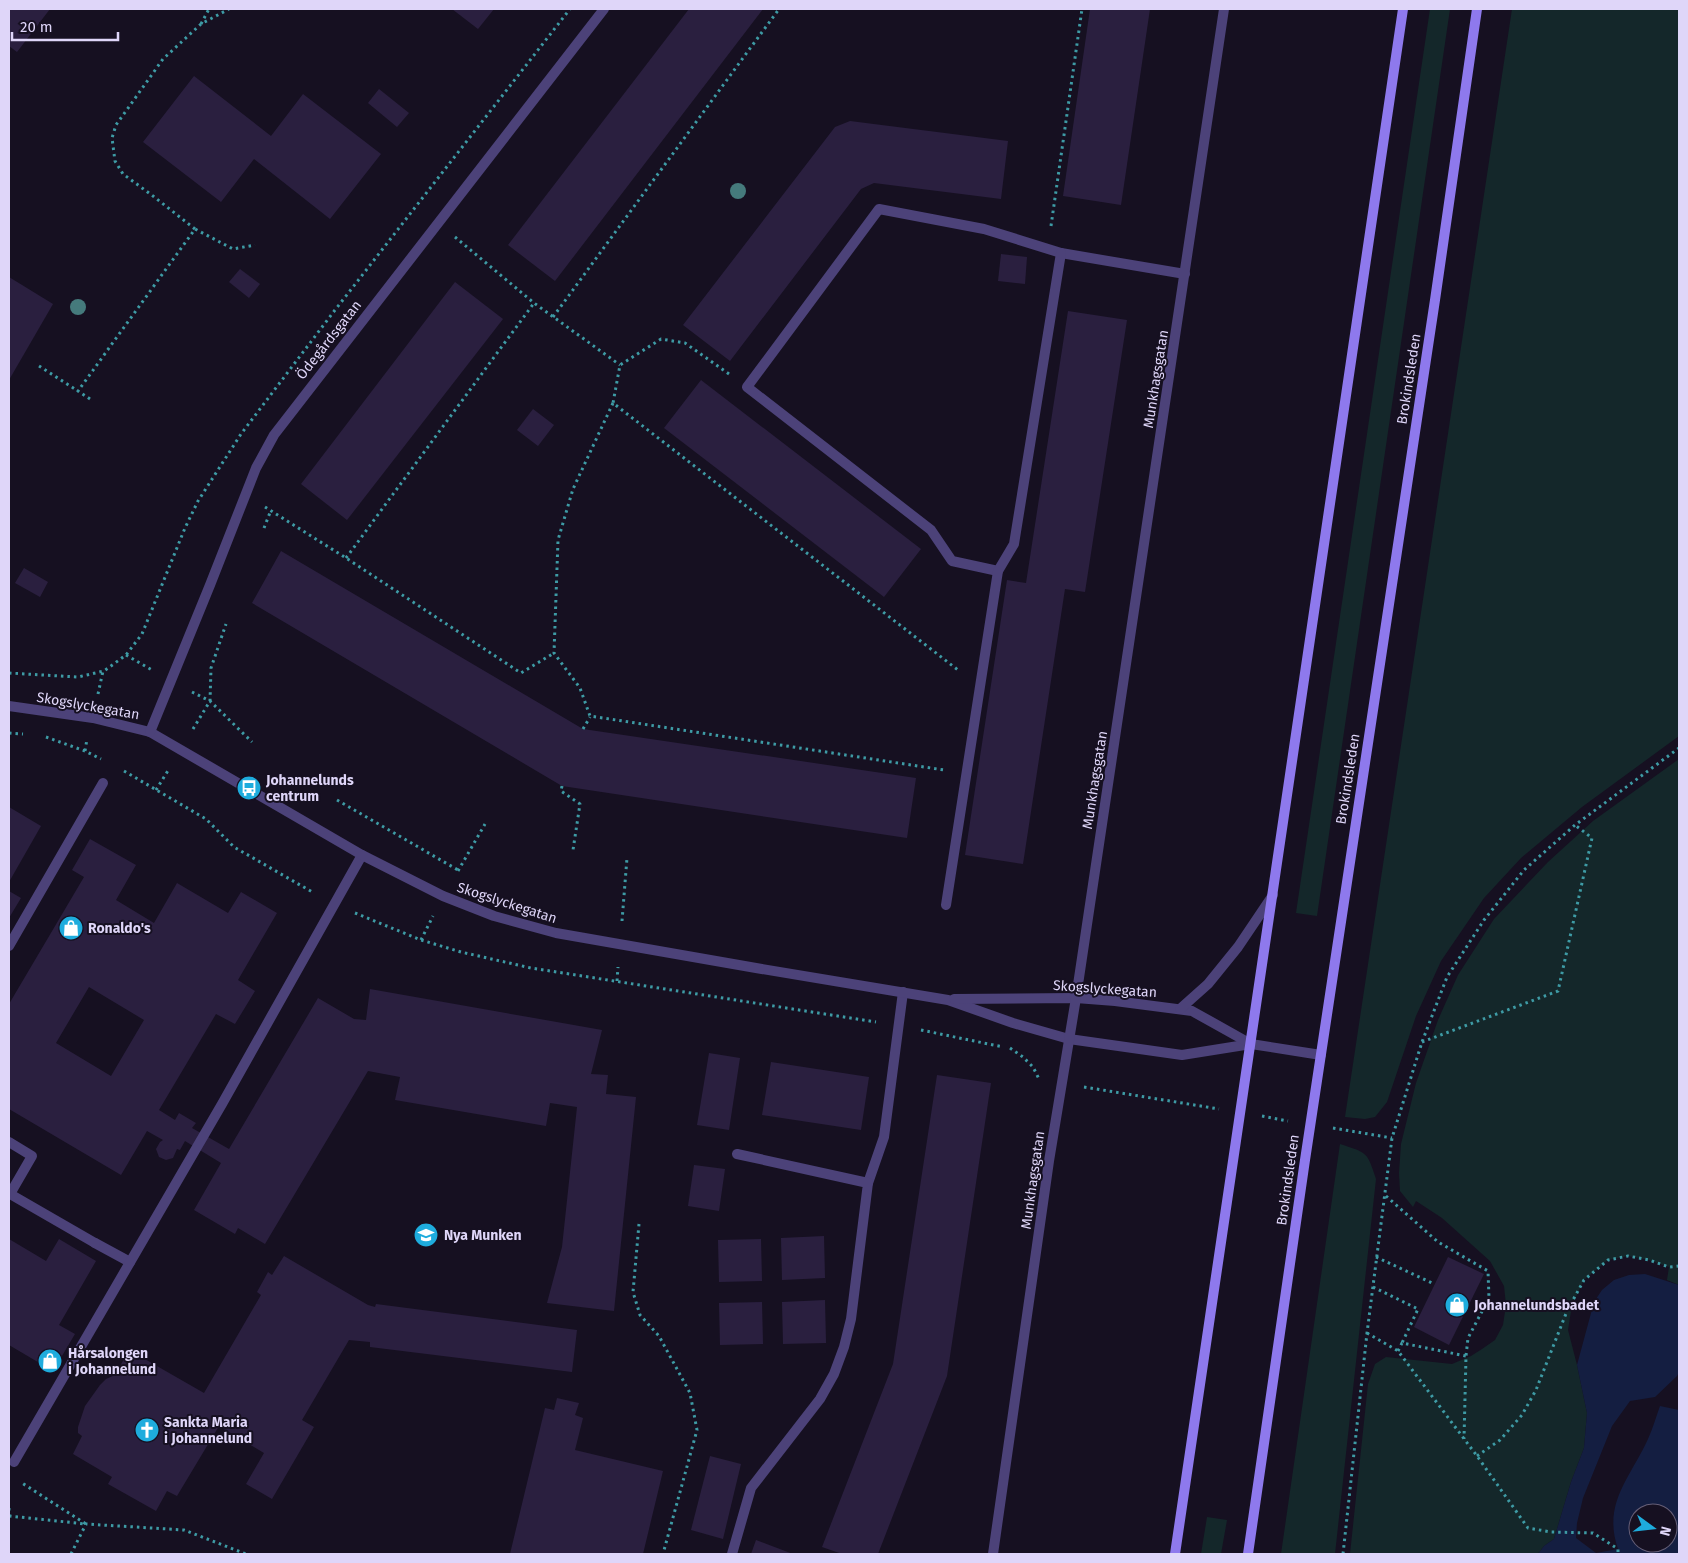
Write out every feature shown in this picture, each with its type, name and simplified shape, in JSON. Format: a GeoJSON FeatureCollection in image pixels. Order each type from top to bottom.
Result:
{"type":"FeatureCollection","features":[{"type":"Feature","properties":{"kind":"main road"},"geometry":{"type":"LineString","coordinates":[[1175,1554],[1403,9]]}},
{"type":"Feature","properties":{"kind":"main road","name":"Brokindsleden"},"geometry":{"type":"LineString","coordinates":[[1248,1554],[1310,1124],[1432,320],[1477,9]]}},
{"type":"Feature","properties":{"kind":"street","name":"Ödegårdsgatan"},"geometry":{"type":"LineString","coordinates":[[150,732],[243,498],[256,468],[274,435],[604,9]]}},
{"type":"Feature","properties":{"kind":"street","name":"Munkhagsgatan"},"geometry":{"type":"LineString","coordinates":[[992,1554],[1061,1083],[1076,998],[1224,9]]}},
{"type":"Feature","properties":{"kind":"street"},"geometry":{"type":"LineString","coordinates":[[998,571],[952,561],[931,530],[747,387],[879,209],[984,229],[1061,253],[1185,274]]}},
{"type":"Feature","properties":{"kind":"street"},"geometry":{"type":"LineString","coordinates":[[946,905],[998,571],[1014,544],[1061,253]]}},
{"type":"Feature","properties":{"kind":"street","name":"Skogslyckegatan"},"geometry":{"type":"LineString","coordinates":[[9,706],[93,718],[150,732],[362,855],[443,896],[494,916],[556,933],[948,1000],[1069,1039],[1182,1055],[1251,1044],[1321,1055]]}},
{"type":"Feature","properties":{"kind":"street"},"geometry":{"type":"LineString","coordinates":[[9,946],[103,783]]}},
{"type":"Feature","properties":{"kind":"street"},"geometry":{"type":"LineString","coordinates":[[14,1462],[362,855]]}},
{"type":"Feature","properties":{"kind":"street"},"geometry":{"type":"LineString","coordinates":[[1180,1009],[1208,984],[1238,947],[1273,894]]}},
{"type":"Feature","properties":{"kind":"street"},"geometry":{"type":"LineString","coordinates":[[732,1554],[752,1488],[820,1399],[834,1374],[844,1347],[852,1320],[868,1183],[884,1137],[903,992]]}},
{"type":"Feature","properties":{"kind":"street","name":"Skogslyckegatan"},"geometry":{"type":"LineString","coordinates":[[948,1000],[1076,998],[1115,1000],[1180,1009],[1192,1011],[1251,1044]]}},
{"type":"Feature","properties":{"kind":"street"},"geometry":{"type":"LineString","coordinates":[[9,1142],[32,1156],[10,1194],[130,1262]]}},
{"type":"Feature","properties":{"kind":"street"},"geometry":{"type":"LineString","coordinates":[[737,1154],[868,1183]]}},
{"type":"Feature","properties":{"kind":"path"},"geometry":{"type":"LineString","coordinates":[[201,24],[209,9]]}},
{"type":"Feature","properties":{"kind":"path"},"geometry":{"type":"LineString","coordinates":[[229,9],[201,24],[163,59],[116,125],[112,138],[115,161],[123,174],[195,229],[233,249],[255,244]]}},
{"type":"Feature","properties":{"kind":"path"},"geometry":{"type":"LineString","coordinates":[[553,317],[779,9]]}},
{"type":"Feature","properties":{"kind":"path"},"geometry":{"type":"LineString","coordinates":[[1048,250],[1082,9]]}},
{"type":"Feature","properties":{"kind":"path"},"geometry":{"type":"LineString","coordinates":[[437,223],[534,303],[620,365]]}},
{"type":"Feature","properties":{"kind":"path"},"geometry":{"type":"LineString","coordinates":[[78,391],[195,229]]}},
{"type":"Feature","properties":{"kind":"path"},"geometry":{"type":"LineString","coordinates":[[346,558],[534,303]]}},
{"type":"Feature","properties":{"kind":"path"},"geometry":{"type":"LineString","coordinates":[[583,729],[590,716],[580,688],[554,653],[558,540],[573,488],[613,403],[620,365],[661,339],[685,343],[747,387]]}},
{"type":"Feature","properties":{"kind":"path"},"geometry":{"type":"LineString","coordinates":[[39,366],[90,399]]}},
{"type":"Feature","properties":{"kind":"path"},"geometry":{"type":"LineString","coordinates":[[613,403],[981,687]]}},
{"type":"Feature","properties":{"kind":"path"},"geometry":{"type":"LineString","coordinates":[[243,498],[271,510],[521,673],[554,653]]}},
{"type":"Feature","properties":{"kind":"path"},"geometry":{"type":"LineString","coordinates":[[264,528],[271,510]]}},
{"type":"Feature","properties":{"kind":"path"},"geometry":{"type":"LineString","coordinates":[[210,702],[211,668],[226,624]]}},
{"type":"Feature","properties":{"kind":"path"},"geometry":{"type":"LineString","coordinates":[[590,716],[967,774]]}},
{"type":"Feature","properties":{"kind":"path"},"geometry":{"type":"LineString","coordinates":[[9,733],[25,734]]}},
{"type":"Feature","properties":{"kind":"path"},"geometry":{"type":"LineString","coordinates":[[42,736],[85,751],[107,762]]}},
{"type":"Feature","properties":{"kind":"path"},"geometry":{"type":"LineString","coordinates":[[1343,1554],[1376,1256],[1386,1196],[1392,1138],[1422,1042],[1447,977],[1484,920],[1524,870],[1575,825],[1679,748]]}},
{"type":"Feature","properties":{"kind":"path"},"geometry":{"type":"LineString","coordinates":[[123,771],[206,820],[234,847],[334,904],[420,940],[461,952],[522,966],[898,1026],[1010,1048],[1033,1067],[1038,1078],[1392,1138]]}},
{"type":"Feature","properties":{"kind":"path"},"geometry":{"type":"LineString","coordinates":[[562,786],[560,791],[580,804],[574,850]]}},
{"type":"Feature","properties":{"kind":"path"},"geometry":{"type":"LineString","coordinates":[[337,800],[458,870]]}},
{"type":"Feature","properties":{"kind":"path"},"geometry":{"type":"LineString","coordinates":[[1422,1042],[1558,990],[1592,838],[1575,825]]}},
{"type":"Feature","properties":{"kind":"path"},"geometry":{"type":"LineString","coordinates":[[1386,1196],[1438,1242],[1488,1271],[1489,1298],[1468,1338],[1464,1439]]}},
{"type":"Feature","properties":{"kind":"path"},"geometry":{"type":"LineString","coordinates":[[639,1224],[633,1292],[640,1315],[659,1336],[690,1393],[697,1430],[663,1554]]}},
{"type":"Feature","properties":{"kind":"path"},"geometry":{"type":"LineString","coordinates":[[1376,1256],[1432,1283]]}},
{"type":"Feature","properties":{"kind":"path"},"geometry":{"type":"LineString","coordinates":[[1477,1456],[1500,1440],[1522,1415],[1536,1390],[1567,1311],[1584,1280],[1608,1260],[1628,1256],[1649,1260],[1669,1267],[1679,1266]]}},
{"type":"Feature","properties":{"kind":"path"},"geometry":{"type":"LineString","coordinates":[[1373,1287],[1418,1309],[1398,1351]]}},
{"type":"Feature","properties":{"kind":"path"},"geometry":{"type":"LineString","coordinates":[[1367,1333],[1398,1351],[1477,1456],[1528,1528],[1551,1532],[1592,1533],[1618,1549],[1618,1554]]}},
{"type":"Feature","properties":{"kind":"path"},"geometry":{"type":"LineString","coordinates":[[1402,1343],[1466,1356]]}},
{"type":"Feature","properties":{"kind":"path"},"geometry":{"type":"LineString","coordinates":[[16,1480],[86,1524]]}},
{"type":"Feature","properties":{"kind":"path"},"geometry":{"type":"LineString","coordinates":[[9,1508],[9,1516],[86,1524],[184,1530],[246,1554]]}},
{"type":"Feature","properties":{"kind":"path"},"geometry":{"type":"LineString","coordinates":[[71,1554],[86,1524]]}},
{"type":"Feature","properties":{"kind":"green space"},"geometry":{"type":"Polygon","coordinates":[[[1430,9],[1450,9],[1317,916],[1296,913],[1430,9]]]}},
{"type":"Feature","properties":{"kind":"green space"},"geometry":{"type":"Polygon","coordinates":[[[1512,9],[1679,9],[1679,736],[1582,807],[1521,858],[1484,898],[1441,961],[1416,1016],[1387,1102],[1375,1117],[1365,1119],[1345,1117],[1512,9]]]}},
{"type":"Feature","properties":{"kind":"green space"},"geometry":{"type":"Polygon","coordinates":[[[1679,759],[1679,1285],[1667,1280],[1669,1267],[1649,1260],[1628,1256],[1608,1260],[1584,1280],[1572,1305],[1568,1330],[1587,1413],[1584,1448],[1571,1482],[1554,1539],[1544,1546],[1538,1554],[1350,1554],[1368,1384],[1375,1364],[1386,1357],[1452,1364],[1471,1356],[1495,1340],[1503,1325],[1506,1305],[1504,1286],[1490,1261],[1442,1218],[1416,1201],[1413,1207],[1400,1191],[1401,1144],[1416,1083],[1438,1020],[1458,975],[1494,919],[1548,862],[1593,821],[1679,759]]]}},
{"type":"Feature","properties":{"kind":"green space"},"geometry":{"type":"Polygon","coordinates":[[[1340,1144],[1365,1154],[1376,1179],[1335,1554],[1281,1554],[1340,1144]]]}},
{"type":"Feature","properties":{"kind":"green space"},"geometry":{"type":"Polygon","coordinates":[[[1207,1517],[1227,1520],[1221,1554],[1201,1554],[1207,1517]]]}},
{"type":"Feature","properties":{"kind":"water"},"geometry":{"type":"Polygon","coordinates":[[[1645,1274],[1679,1285],[1679,1372],[1655,1397],[1630,1401],[1612,1426],[1583,1498],[1577,1523],[1576,1538],[1596,1553],[1618,1549],[1614,1533],[1616,1504],[1627,1478],[1648,1439],[1660,1406],[1679,1410],[1679,1554],[1538,1554],[1544,1546],[1554,1539],[1571,1482],[1584,1448],[1587,1413],[1577,1365],[1594,1302],[1602,1290],[1614,1280],[1629,1275],[1645,1274]]]}},
{"type":"Feature","properties":{"kind":"building"},"geometry":{"type":"Polygon","coordinates":[[[9,9],[50,9],[17,52],[9,46],[9,9]]]}},
{"type":"Feature","properties":{"kind":"building"},"geometry":{"type":"Polygon","coordinates":[[[452,9],[494,9],[478,29],[452,9]]]}},
{"type":"Feature","properties":{"kind":"building"},"geometry":{"type":"Polygon","coordinates":[[[689,9],[763,9],[555,281],[508,245],[689,9]]]}},
{"type":"Feature","properties":{"kind":"building"},"geometry":{"type":"Polygon","coordinates":[[[1090,9],[1150,9],[1121,205],[1063,196],[1090,9]]]}},
{"type":"Feature","properties":{"kind":"building"},"geometry":{"type":"Polygon","coordinates":[[[194,76],[271,136],[303,94],[381,154],[330,219],[254,159],[221,202],[143,142],[194,76]]]}},
{"type":"Feature","properties":{"kind":"building"},"geometry":{"type":"Polygon","coordinates":[[[379,89],[409,113],[397,127],[368,103],[379,89]]]}},
{"type":"Feature","properties":{"kind":"building"},"geometry":{"type":"Polygon","coordinates":[[[850,121],[1008,141],[1001,199],[874,183],[861,189],[730,361],[683,325],[835,127],[850,121]]]}},
{"type":"Feature","properties":{"kind":"building"},"geometry":{"type":"Polygon","coordinates":[[[1001,254],[1027,257],[1025,284],[998,281],[1001,254]]]}},
{"type":"Feature","properties":{"kind":"building"},"geometry":{"type":"Polygon","coordinates":[[[240,269],[260,284],[249,298],[229,282],[240,269]]]}},
{"type":"Feature","properties":{"kind":"building"},"geometry":{"type":"Polygon","coordinates":[[[9,277],[53,304],[9,380],[9,277]]]}},
{"type":"Feature","properties":{"kind":"building"},"geometry":{"type":"Polygon","coordinates":[[[455,282],[503,319],[347,520],[301,484],[455,282]]]}},
{"type":"Feature","properties":{"kind":"building"},"geometry":{"type":"Polygon","coordinates":[[[1068,311],[1127,320],[1085,592],[1065,589],[1023,864],[965,855],[1007,580],[1026,583],[1068,311]]]}},
{"type":"Feature","properties":{"kind":"building"},"geometry":{"type":"Polygon","coordinates":[[[701,380],[921,549],[884,597],[664,428],[701,380]]]}},
{"type":"Feature","properties":{"kind":"building"},"geometry":{"type":"Polygon","coordinates":[[[533,409],[554,425],[538,446],[517,430],[533,409]]]}},
{"type":"Feature","properties":{"kind":"building"},"geometry":{"type":"Polygon","coordinates":[[[281,551],[583,729],[916,778],[907,838],[562,786],[252,603],[281,551]]]}},
{"type":"Feature","properties":{"kind":"building"},"geometry":{"type":"Polygon","coordinates":[[[24,568],[48,582],[40,597],[15,583],[24,568]]]}},
{"type":"Feature","properties":{"kind":"building"},"geometry":{"type":"Polygon","coordinates":[[[9,807],[41,826],[9,882],[9,807]]]}},
{"type":"Feature","properties":{"kind":"building"},"geometry":{"type":"Polygon","coordinates":[[[90,839],[136,865],[116,900],[154,923],[177,883],[228,913],[241,892],[277,913],[238,980],[255,991],[235,1024],[216,1014],[159,1110],[175,1120],[179,1113],[196,1123],[192,1128],[229,1149],[318,998],[354,1019],[366,1020],[370,989],[602,1030],[591,1074],[608,1075],[606,1094],[636,1097],[614,1311],[547,1303],[562,1247],[577,1107],[550,1103],[546,1126],[395,1100],[400,1077],[368,1071],[265,1244],[238,1228],[235,1234],[194,1210],[221,1163],[185,1141],[180,1150],[177,1149],[173,1158],[166,1160],[159,1157],[156,1149],[163,1140],[147,1131],[121,1175],[9,1109],[9,1004],[84,877],[72,870],[90,839]],[[89,987],[56,1043],[111,1076],[144,1020],[89,987]]]}},
{"type":"Feature","properties":{"kind":"building"},"geometry":{"type":"Polygon","coordinates":[[[9,891],[21,898],[9,918],[9,891]]]}},
{"type":"Feature","properties":{"kind":"building"},"geometry":{"type":"Polygon","coordinates":[[[709,1053],[740,1058],[729,1130],[697,1125],[709,1053]]]}},
{"type":"Feature","properties":{"kind":"building"},"geometry":{"type":"Polygon","coordinates":[[[771,1062],[869,1077],[861,1130],[762,1115],[771,1062]]]}},
{"type":"Feature","properties":{"kind":"building"},"geometry":{"type":"Polygon","coordinates":[[[937,1075],[991,1083],[947,1376],[878,1554],[842,1554],[822,1547],[893,1364],[937,1075]]]}},
{"type":"Feature","properties":{"kind":"building"},"geometry":{"type":"Polygon","coordinates":[[[694,1165],[725,1169],[719,1211],[688,1206],[694,1165]]]}},
{"type":"Feature","properties":{"kind":"building"},"geometry":{"type":"Polygon","coordinates":[[[824,1236],[825,1278],[782,1280],[781,1238],[824,1236]]]}},
{"type":"Feature","properties":{"kind":"building"},"geometry":{"type":"Polygon","coordinates":[[[9,1239],[46,1261],[59,1239],[96,1261],[59,1325],[75,1334],[53,1371],[9,1345],[9,1239]]]}},
{"type":"Feature","properties":{"kind":"building"},"geometry":{"type":"Polygon","coordinates":[[[761,1239],[762,1281],[719,1282],[718,1240],[761,1239]]]}},
{"type":"Feature","properties":{"kind":"building"},"geometry":{"type":"Polygon","coordinates":[[[284,1256],[368,1305],[375,1307],[376,1304],[577,1330],[572,1372],[370,1347],[370,1342],[349,1340],[302,1420],[314,1427],[272,1499],[246,1484],[264,1453],[219,1426],[177,1496],[167,1491],[156,1511],[108,1484],[112,1477],[73,1454],[82,1436],[78,1433],[78,1427],[85,1406],[100,1385],[106,1379],[115,1375],[129,1350],[204,1393],[261,1295],[257,1292],[268,1272],[272,1275],[284,1256]]]}},
{"type":"Feature","properties":{"kind":"building"},"geometry":{"type":"Polygon","coordinates":[[[1448,1257],[1484,1274],[1449,1345],[1414,1327],[1448,1257]]]}},
{"type":"Feature","properties":{"kind":"building"},"geometry":{"type":"Polygon","coordinates":[[[825,1300],[826,1343],[783,1344],[782,1302],[825,1300]]]}},
{"type":"Feature","properties":{"kind":"building"},"geometry":{"type":"Polygon","coordinates":[[[762,1302],[763,1344],[720,1345],[719,1303],[762,1302]]]}},
{"type":"Feature","properties":{"kind":"building"},"geometry":{"type":"Polygon","coordinates":[[[557,1398],[579,1403],[575,1415],[583,1418],[575,1450],[663,1471],[643,1554],[510,1554],[545,1408],[554,1410],[557,1398]]]}},
{"type":"Feature","properties":{"kind":"building"},"geometry":{"type":"Polygon","coordinates":[[[710,1456],[741,1464],[723,1539],[691,1530],[710,1456]]]}},
{"type":"Feature","properties":{"kind":"building"},"geometry":{"type":"Polygon","coordinates":[[[756,1540],[793,1554],[751,1554],[756,1540]]]}},
{"type":"Feature","properties":{"kind":"place","name":"Johannelunds centrum"},"geometry":{"type":"Point","coordinates":[249,788]}},
{"type":"Feature","properties":{"kind":"place","name":"Ronaldo's"},"geometry":{"type":"Point","coordinates":[71,928]}},
{"type":"Feature","properties":{"kind":"place","name":"Nya Munken"},"geometry":{"type":"Point","coordinates":[426,1235]}},
{"type":"Feature","properties":{"kind":"place","name":"Johannelundsbadet"},"geometry":{"type":"Point","coordinates":[1457,1305]}},
{"type":"Feature","properties":{"kind":"place","name":"Hårsalongen i Johannelund"},"geometry":{"type":"Point","coordinates":[50,1361]}},
{"type":"Feature","properties":{"kind":"place","name":"Sankta Maria i Johannelund"},"geometry":{"type":"Point","coordinates":[147,1430]}}]}
